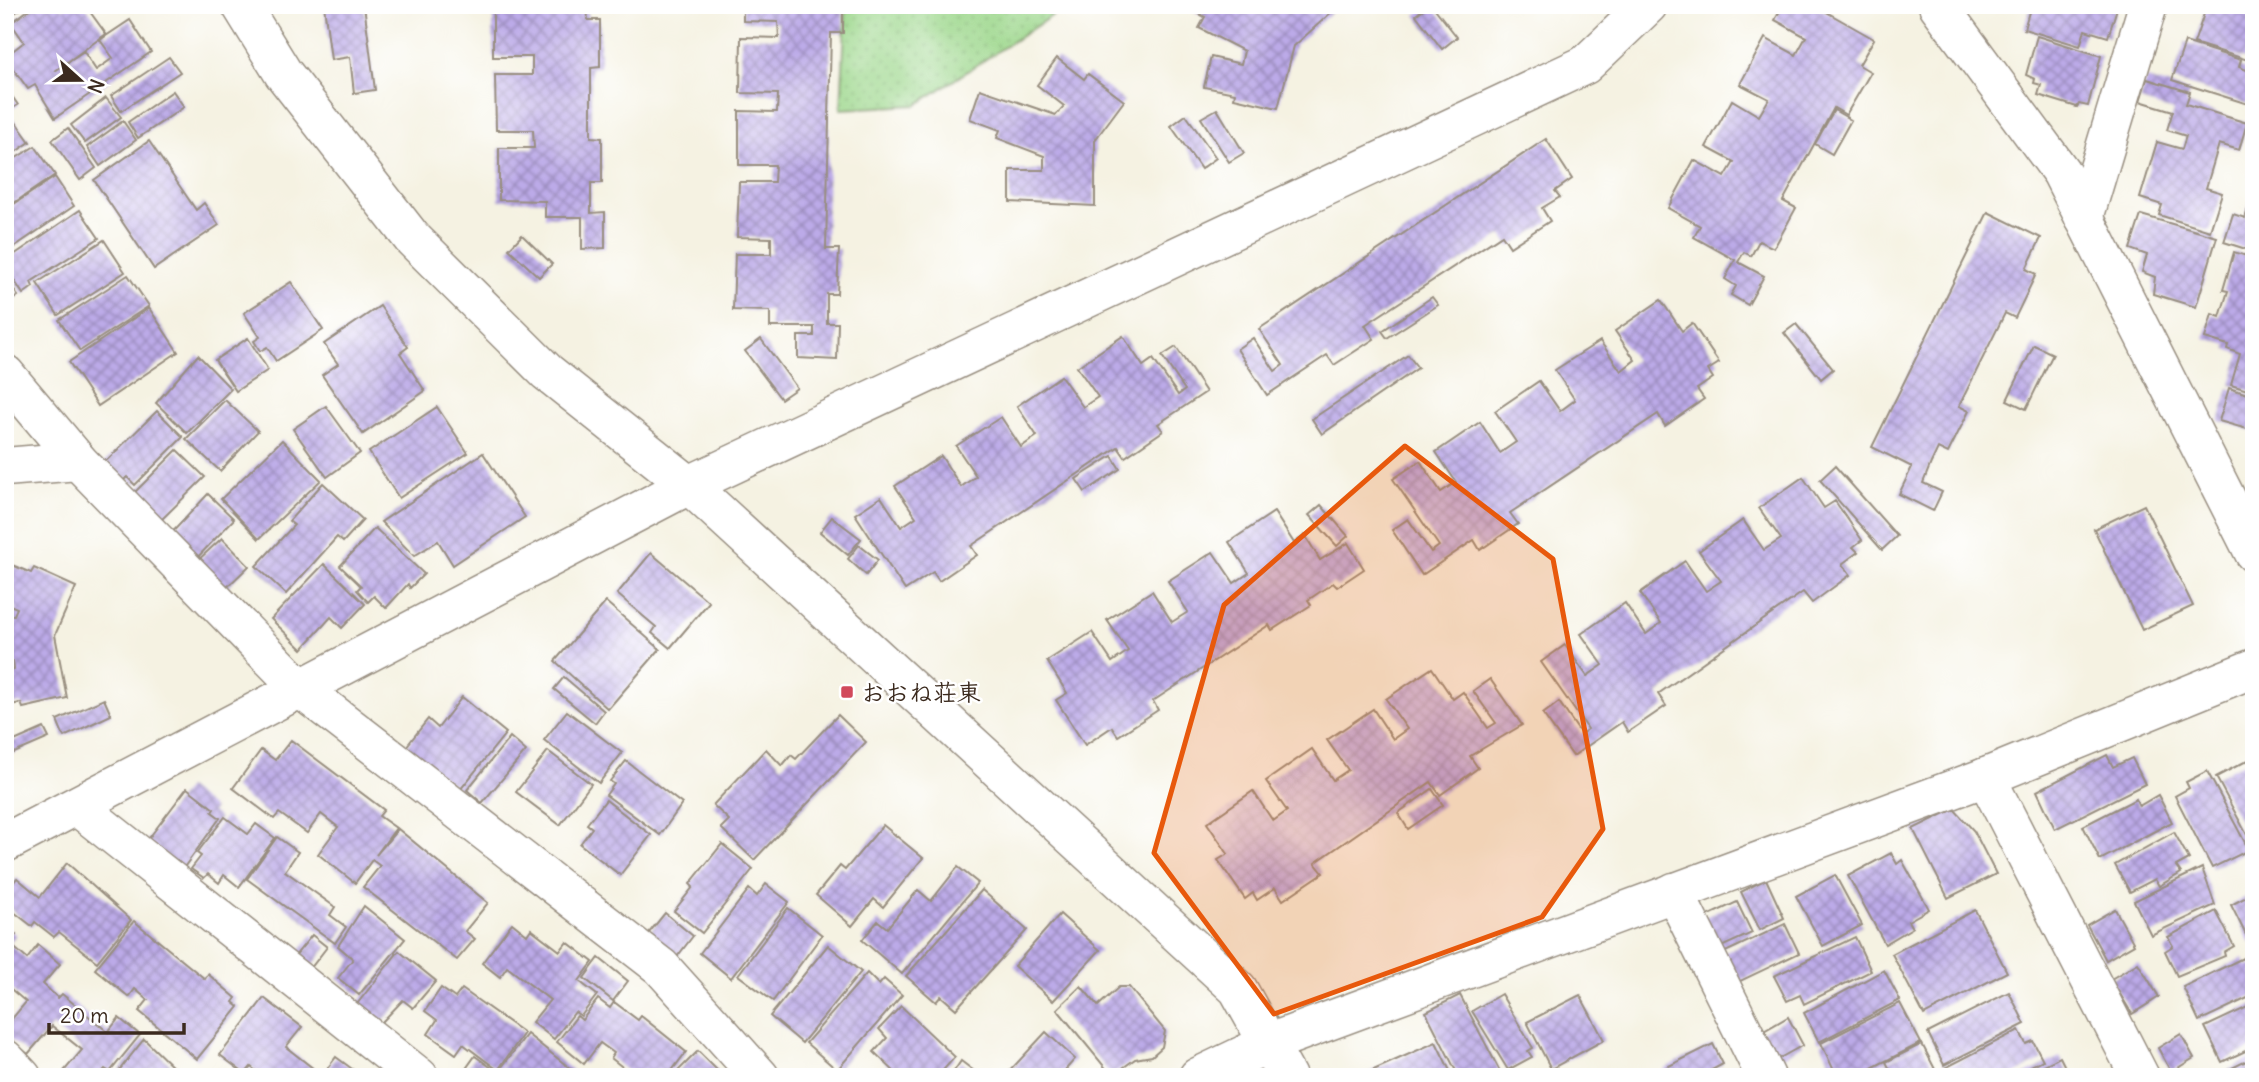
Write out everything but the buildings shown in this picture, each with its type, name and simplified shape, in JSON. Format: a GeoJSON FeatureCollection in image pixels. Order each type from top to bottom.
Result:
{"type":"FeatureCollection","features":[{"type":"Feature","properties":{"kind":"street"},"geometry":{"type":"LineString","coordinates":[[241,5],[283,73],[412,239],[547,372],[689,485],[1238,989],[1287,1077]]}},
{"type":"Feature","properties":{"kind":"street"},"geometry":{"type":"LineString","coordinates":[[5,843],[302,690],[689,485],[1585,65],[1648,5]]}},
{"type":"Feature","properties":{"kind":"street"},"geometry":{"type":"LineString","coordinates":[[1938,5],[2061,172],[2254,553]]}},
{"type":"Feature","properties":{"kind":"street"},"geometry":{"type":"LineString","coordinates":[[2084,218],[2148,5]]}},
{"type":"Feature","properties":{"kind":"street"},"geometry":{"type":"LineString","coordinates":[[5,374],[78,461],[302,690],[661,967],[760,1077]]}},
{"type":"Feature","properties":{"kind":"street"},"geometry":{"type":"LineString","coordinates":[[5,467],[78,461]]}},
{"type":"Feature","properties":{"kind":"street"},"geometry":{"type":"LineString","coordinates":[[1198,1077],[1269,1043],[1986,777],[2254,668]]}},
{"type":"Feature","properties":{"kind":"street"},"geometry":{"type":"LineString","coordinates":[[1986,777],[2140,1077]]}},
{"type":"Feature","properties":{"kind":"street"},"geometry":{"type":"LineString","coordinates":[[78,807],[419,1077]]}},
{"type":"Feature","properties":{"kind":"street"},"geometry":{"type":"LineString","coordinates":[[1674,892],[1766,1077]]}},
{"type":"Feature","properties":{"kind":"street"},"geometry":{"type":"LineString","coordinates":[[5,1059],[22,1077]]}},
{"type":"Feature","properties":{"kind":"highlighted area"},"geometry":{"type":"Polygon","coordinates":[[[1405,446],[1553,559],[1603,829],[1542,917],[1274,1014],[1154,853],[1224,605],[1405,446]]]}},
{"type":"Feature","properties":{"kind":"green space"},"geometry":{"type":"Polygon","coordinates":[[[846,5],[1068,5],[916,105],[841,109],[846,5]]]}},
{"type":"Feature","properties":{"kind":"place","name":"おおね荘東"},"geometry":{"type":"Point","coordinates":[847,692]}}]}
